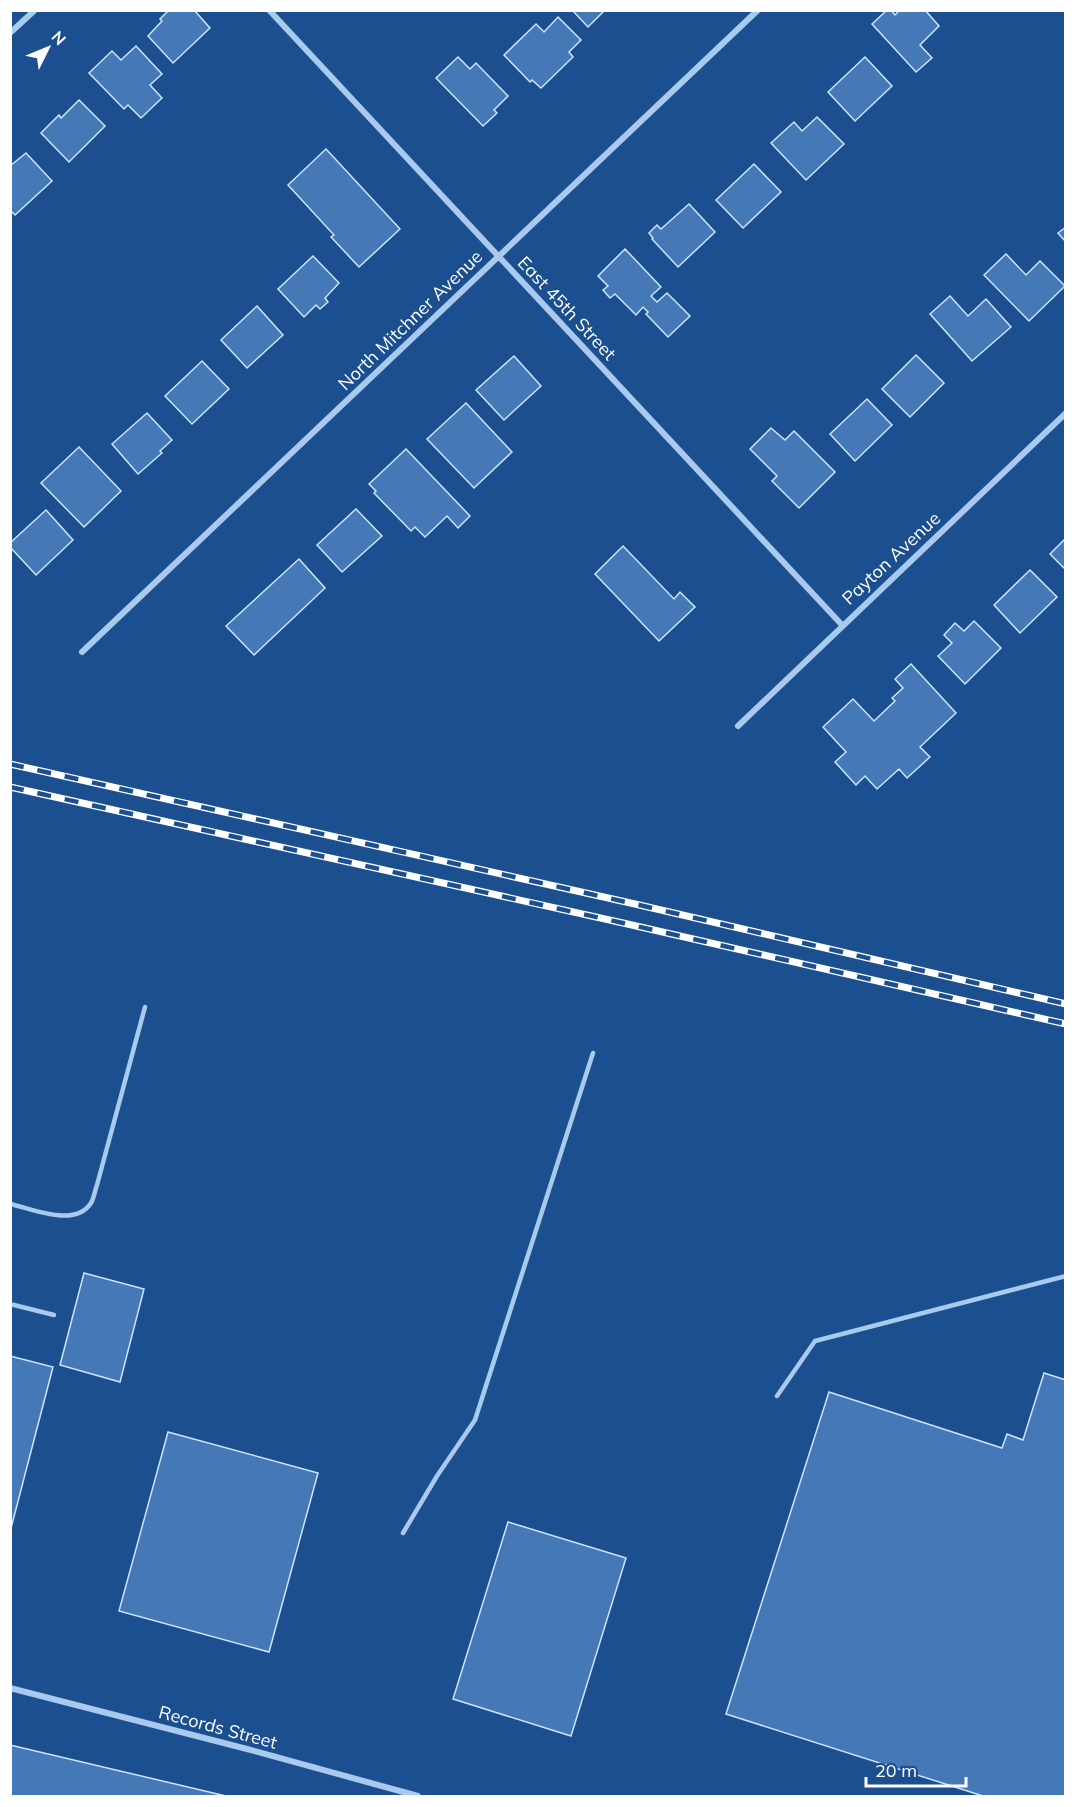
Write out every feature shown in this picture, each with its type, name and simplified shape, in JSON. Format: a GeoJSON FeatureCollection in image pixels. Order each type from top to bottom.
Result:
{"type":"FeatureCollection","features":[{"type":"Feature","properties":{"kind":"street"},"geometry":{"type":"LineString","coordinates":[[10,33],[35,10]]}},
{"type":"Feature","properties":{"kind":"street","name":"East 45th Street"},"geometry":{"type":"LineString","coordinates":[[269,10],[842,626]]}},
{"type":"Feature","properties":{"kind":"street","name":"North Mitchner Avenue"},"geometry":{"type":"LineString","coordinates":[[82,652],[758,10]]}},
{"type":"Feature","properties":{"kind":"street","name":"Payton Avenue"},"geometry":{"type":"LineString","coordinates":[[738,726],[1065,413]]}},
{"type":"Feature","properties":{"kind":"street","name":"Records Street"},"geometry":{"type":"LineString","coordinates":[[10,1688],[247,1749],[418,1797]]}},
{"type":"Feature","properties":{"kind":"lane"},"geometry":{"type":"LineString","coordinates":[[10,1204],[62,1216],[76,1214],[90,1204],[145,1006]]}},
{"type":"Feature","properties":{"kind":"lane"},"geometry":{"type":"LineString","coordinates":[[403,1533],[475,1419],[593,1053]]}},
{"type":"Feature","properties":{"kind":"lane"},"geometry":{"type":"LineString","coordinates":[[777,1396],[816,1341],[1065,1275]]}},
{"type":"Feature","properties":{"kind":"lane"},"geometry":{"type":"LineString","coordinates":[[10,1304],[54,1315]]}},
{"type":"Feature","properties":{"kind":"building"},"geometry":{"type":"Polygon","coordinates":[[[169,10],[194,10],[210,28],[173,63],[148,36],[169,10]]]}},
{"type":"Feature","properties":{"kind":"building"},"geometry":{"type":"Polygon","coordinates":[[[572,10],[605,10],[588,27],[572,10]]]}},
{"type":"Feature","properties":{"kind":"building"},"geometry":{"type":"Polygon","coordinates":[[[887,10],[891,10],[895,15],[900,10],[925,10],[939,26],[920,45],[932,58],[916,72],[872,24],[887,10]]]}},
{"type":"Feature","properties":{"kind":"building"},"geometry":{"type":"Polygon","coordinates":[[[558,17],[581,40],[569,52],[573,57],[541,88],[532,80],[530,82],[504,55],[536,24],[544,32],[558,17]]]}},
{"type":"Feature","properties":{"kind":"building"},"geometry":{"type":"Polygon","coordinates":[[[136,46],[162,74],[150,85],[162,98],[141,118],[128,105],[124,109],[89,73],[112,51],[121,60],[136,46]]]}},
{"type":"Feature","properties":{"kind":"building"},"geometry":{"type":"Polygon","coordinates":[[[458,57],[470,69],[476,63],[508,96],[494,110],[497,113],[483,126],[436,78],[458,57]]]}},
{"type":"Feature","properties":{"kind":"building"},"geometry":{"type":"Polygon","coordinates":[[[865,57],[892,86],[855,121],[828,92],[865,57]]]}},
{"type":"Feature","properties":{"kind":"building"},"geometry":{"type":"Polygon","coordinates":[[[79,100],[105,126],[69,162],[41,133],[79,100]]]}},
{"type":"Feature","properties":{"kind":"building"},"geometry":{"type":"Polygon","coordinates":[[[817,117],[844,144],[806,180],[771,143],[794,122],[802,131],[817,117]]]}},
{"type":"Feature","properties":{"kind":"building"},"geometry":{"type":"Polygon","coordinates":[[[326,149],[400,229],[359,267],[331,237],[334,235],[288,185],[326,149]]]}},
{"type":"Feature","properties":{"kind":"building"},"geometry":{"type":"Polygon","coordinates":[[[26,153],[52,181],[15,215],[10,210],[10,166],[26,153]]]}},
{"type":"Feature","properties":{"kind":"building"},"geometry":{"type":"Polygon","coordinates":[[[754,164],[781,192],[743,228],[716,200],[754,164]]]}},
{"type":"Feature","properties":{"kind":"building"},"geometry":{"type":"Polygon","coordinates":[[[689,204],[715,232],[678,267],[649,233],[657,225],[661,229],[689,204]]]}},
{"type":"Feature","properties":{"kind":"building"},"geometry":{"type":"Polygon","coordinates":[[[1066,227],[1066,242],[1058,233],[1066,227]]]}},
{"type":"Feature","properties":{"kind":"building"},"geometry":{"type":"Polygon","coordinates":[[[625,249],[661,287],[651,296],[657,302],[667,293],[690,316],[668,337],[646,314],[648,312],[643,307],[636,315],[615,294],[610,298],[603,290],[608,286],[598,276],[625,249]]]}},
{"type":"Feature","properties":{"kind":"building"},"geometry":{"type":"Polygon","coordinates":[[[1006,254],[1026,275],[1040,261],[1065,286],[1029,321],[984,275],[1006,254]]]}},
{"type":"Feature","properties":{"kind":"building"},"geometry":{"type":"Polygon","coordinates":[[[313,256],[339,283],[325,298],[328,302],[320,309],[316,305],[304,317],[278,289],[313,256]]]}},
{"type":"Feature","properties":{"kind":"building"},"geometry":{"type":"Polygon","coordinates":[[[950,296],[968,316],[986,299],[1011,327],[972,361],[930,314],[950,296]]]}},
{"type":"Feature","properties":{"kind":"building"},"geometry":{"type":"Polygon","coordinates":[[[257,306],[283,335],[247,368],[221,340],[257,306]]]}},
{"type":"Feature","properties":{"kind":"building"},"geometry":{"type":"Polygon","coordinates":[[[916,355],[944,383],[910,417],[882,389],[916,355]]]}},
{"type":"Feature","properties":{"kind":"building"},"geometry":{"type":"Polygon","coordinates":[[[514,356],[541,386],[504,420],[476,390],[514,356]]]}},
{"type":"Feature","properties":{"kind":"building"},"geometry":{"type":"Polygon","coordinates":[[[202,361],[229,389],[192,424],[165,396],[202,361]]]}},
{"type":"Feature","properties":{"kind":"building"},"geometry":{"type":"Polygon","coordinates":[[[867,399],[892,425],[855,461],[830,434],[867,399]]]}},
{"type":"Feature","properties":{"kind":"building"},"geometry":{"type":"Polygon","coordinates":[[[466,403],[512,452],[474,488],[427,439],[466,403]]]}},
{"type":"Feature","properties":{"kind":"building"},"geometry":{"type":"Polygon","coordinates":[[[147,413],[172,440],[160,451],[162,453],[138,474],[112,444],[147,413]]]}},
{"type":"Feature","properties":{"kind":"building"},"geometry":{"type":"Polygon","coordinates":[[[771,428],[785,440],[794,431],[835,472],[799,508],[772,481],[777,476],[750,449],[771,428]]]}},
{"type":"Feature","properties":{"kind":"building"},"geometry":{"type":"Polygon","coordinates":[[[79,447],[121,491],[84,527],[41,483],[79,447]]]}},
{"type":"Feature","properties":{"kind":"building"},"geometry":{"type":"Polygon","coordinates":[[[406,449],[470,516],[458,528],[447,516],[425,537],[415,527],[411,531],[374,493],[376,491],[369,484],[406,449]]]}},
{"type":"Feature","properties":{"kind":"building"},"geometry":{"type":"Polygon","coordinates":[[[356,509],[382,536],[342,572],[317,545],[356,509]]]}},
{"type":"Feature","properties":{"kind":"building"},"geometry":{"type":"Polygon","coordinates":[[[46,510],[73,540],[36,575],[10,547],[10,543],[46,510]]]}},
{"type":"Feature","properties":{"kind":"building"},"geometry":{"type":"Polygon","coordinates":[[[1066,538],[1066,570],[1050,554],[1066,538]]]}},
{"type":"Feature","properties":{"kind":"building"},"geometry":{"type":"Polygon","coordinates":[[[623,546],[674,599],[680,592],[695,607],[659,641],[595,574],[623,546]]]}},
{"type":"Feature","properties":{"kind":"building"},"geometry":{"type":"Polygon","coordinates":[[[299,559],[325,588],[254,655],[226,626],[299,559]]]}},
{"type":"Feature","properties":{"kind":"building"},"geometry":{"type":"Polygon","coordinates":[[[1030,570],[1057,597],[1020,633],[994,605],[1030,570]]]}},
{"type":"Feature","properties":{"kind":"building"},"geometry":{"type":"Polygon","coordinates":[[[974,621],[1001,648],[965,684],[938,656],[952,643],[944,635],[955,623],[964,631],[974,621]]]}},
{"type":"Feature","properties":{"kind":"building"},"geometry":{"type":"Polygon","coordinates":[[[911,664],[956,713],[920,747],[930,757],[907,778],[899,769],[877,789],[865,776],[856,785],[835,762],[846,752],[823,727],[853,699],[874,721],[895,701],[892,698],[903,688],[895,679],[911,664]]]}},
{"type":"Feature","properties":{"kind":"building"},"geometry":{"type":"Polygon","coordinates":[[[84,1273],[144,1289],[120,1382],[60,1365],[84,1273]]]}},
{"type":"Feature","properties":{"kind":"building"},"geometry":{"type":"Polygon","coordinates":[[[10,1356],[53,1367],[10,1532],[10,1356]]]}},
{"type":"Feature","properties":{"kind":"building"},"geometry":{"type":"Polygon","coordinates":[[[1044,1373],[1066,1380],[1066,1796],[983,1796],[726,1714],[829,1392],[1002,1448],[1007,1434],[1023,1440],[1044,1373]]]}},
{"type":"Feature","properties":{"kind":"building"},"geometry":{"type":"Polygon","coordinates":[[[168,1432],[318,1473],[269,1652],[119,1611],[168,1432]]]}},
{"type":"Feature","properties":{"kind":"building"},"geometry":{"type":"Polygon","coordinates":[[[508,1522],[626,1558],[571,1736],[453,1699],[508,1522]]]}},
{"type":"Feature","properties":{"kind":"building"},"geometry":{"type":"Polygon","coordinates":[[[10,1745],[226,1796],[10,1796],[10,1745]]]}},
{"type":"Feature","properties":{"kind":"railway"},"geometry":{"type":"LineString","coordinates":[[10,764],[635,904],[1066,1004]]}},
{"type":"Feature","properties":{"kind":"railway"},"geometry":{"type":"LineString","coordinates":[[10,787],[1066,1024]]}}]}
